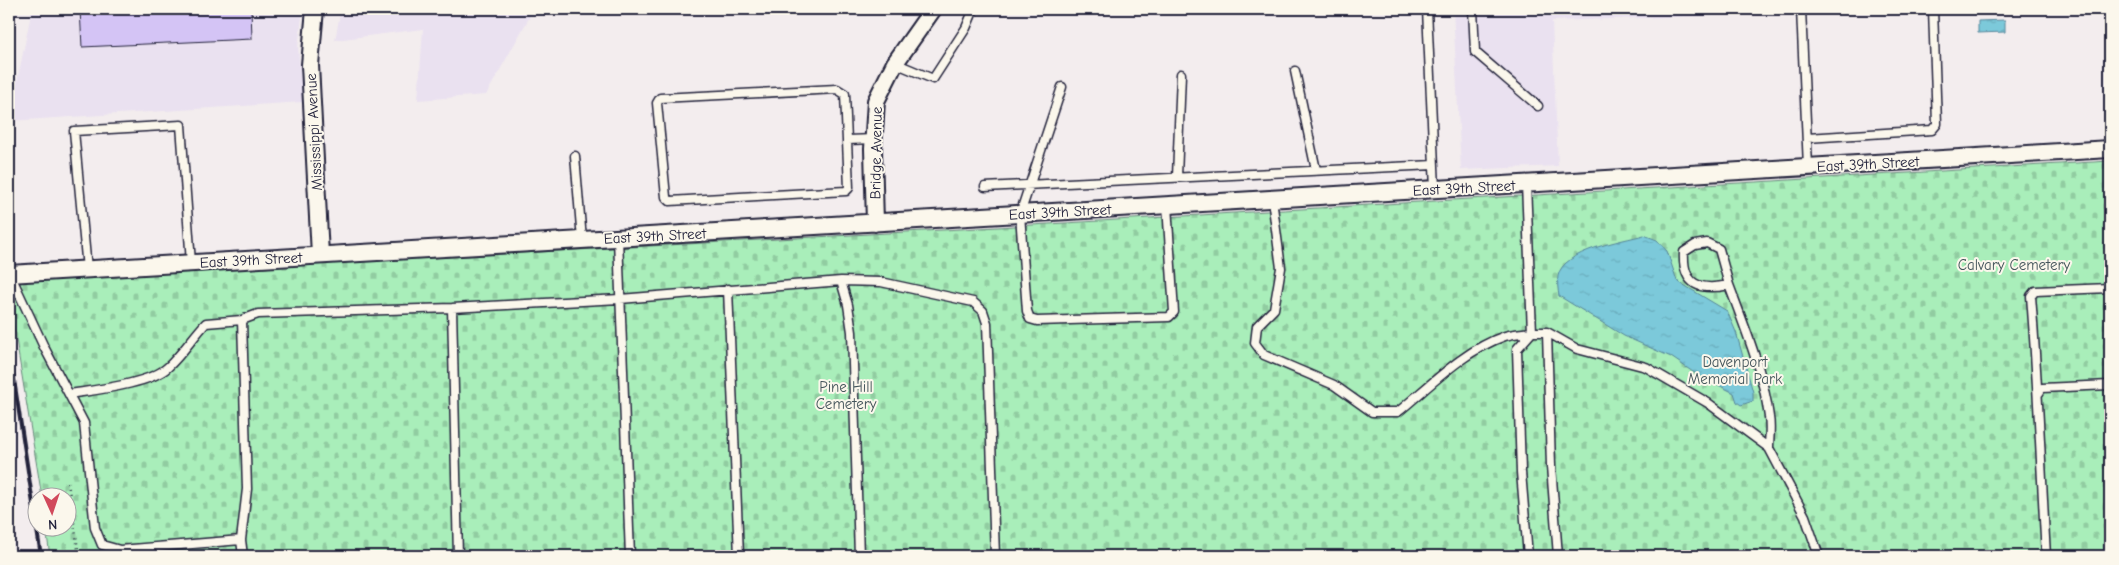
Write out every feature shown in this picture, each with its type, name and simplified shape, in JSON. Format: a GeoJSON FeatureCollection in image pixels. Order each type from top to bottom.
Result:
{"type":"FeatureCollection","features":[{"type":"Feature","properties":{"kind":"street","name":"Mississippi Avenue"},"geometry":{"type":"LineString","coordinates":[[315,9],[310,65],[320,256]]}},
{"type":"Feature","properties":{"kind":"street","name":"Bridge Avenue"},"geometry":{"type":"LineString","coordinates":[[875,223],[874,139],[876,101],[895,62],[933,9]]}},
{"type":"Feature","properties":{"kind":"street","name":"East 39th Street"},"geometry":{"type":"LineString","coordinates":[[9,274],[2110,149]]}},
{"type":"Feature","properties":{"kind":"lane"},"geometry":{"type":"LineString","coordinates":[[895,62],[933,79],[966,28],[974,9]]}},
{"type":"Feature","properties":{"kind":"lane"},"geometry":{"type":"LineString","coordinates":[[1427,9],[1435,190]]}},
{"type":"Feature","properties":{"kind":"lane"},"geometry":{"type":"LineString","coordinates":[[1473,9],[1475,52],[1538,106]]}},
{"type":"Feature","properties":{"kind":"lane"},"geometry":{"type":"LineString","coordinates":[[1801,9],[1808,167]]}},
{"type":"Feature","properties":{"kind":"lane"},"geometry":{"type":"LineString","coordinates":[[1807,138],[1932,130],[1938,124],[1933,9]]}},
{"type":"Feature","properties":{"kind":"lane"},"geometry":{"type":"LineString","coordinates":[[1295,71],[1316,170]]}},
{"type":"Feature","properties":{"kind":"lane"},"geometry":{"type":"LineString","coordinates":[[1176,177],[1181,74]]}},
{"type":"Feature","properties":{"kind":"lane"},"geometry":{"type":"LineString","coordinates":[[1062,87],[1020,214],[1027,311],[1030,319],[1037,321],[1169,317],[1174,312],[1168,205]]}},
{"type":"Feature","properties":{"kind":"lane"},"geometry":{"type":"LineString","coordinates":[[836,89],[845,94],[848,140],[849,188],[846,191],[670,201],[666,197],[657,104],[660,98],[836,89]]}},
{"type":"Feature","properties":{"kind":"lane"},"geometry":{"type":"LineString","coordinates":[[87,269],[74,131],[181,125],[191,263]]}},
{"type":"Feature","properties":{"kind":"lane"},"geometry":{"type":"LineString","coordinates":[[848,140],[874,139]]}},
{"type":"Feature","properties":{"kind":"lane"},"geometry":{"type":"LineString","coordinates":[[575,156],[582,240]]}},
{"type":"Feature","properties":{"kind":"lane"},"geometry":{"type":"LineString","coordinates":[[986,187],[1434,165]]}},
{"type":"Feature","properties":{"kind":"lane"},"geometry":{"type":"LineString","coordinates":[[1526,184],[1532,332],[1517,349],[1521,472],[1528,556]]}},
{"type":"Feature","properties":{"kind":"lane"},"geometry":{"type":"LineString","coordinates":[[1272,199],[1281,268],[1274,309],[1257,326],[1255,343],[1264,355],[1334,385],[1372,412],[1398,412],[1454,366],[1488,344],[1507,336],[1547,332],[1577,349],[1646,367],[1708,404],[1769,448],[1805,516],[1819,556]]}},
{"type":"Feature","properties":{"kind":"lane"},"geometry":{"type":"LineString","coordinates":[[618,238],[630,556]]}},
{"type":"Feature","properties":{"kind":"lane"},"geometry":{"type":"LineString","coordinates":[[1729,285],[1711,288],[1699,286],[1689,278],[1684,266],[1684,252],[1695,245],[1708,243],[1719,249],[1729,285],[1748,334],[1762,383],[1770,419],[1769,448]]}},
{"type":"Feature","properties":{"kind":"lane"},"geometry":{"type":"LineString","coordinates":[[9,274],[44,347],[84,423],[95,528],[102,545],[120,550],[241,540]]}},
{"type":"Feature","properties":{"kind":"lane"},"geometry":{"type":"LineString","coordinates":[[70,394],[114,388],[142,380],[166,369],[206,323],[242,320],[258,314],[452,308],[620,299],[841,281],[881,282],[973,302],[983,311],[987,323],[995,556]]}},
{"type":"Feature","properties":{"kind":"lane"},"geometry":{"type":"LineString","coordinates":[[841,281],[848,305],[852,332],[859,556]]}},
{"type":"Feature","properties":{"kind":"lane"},"geometry":{"type":"LineString","coordinates":[[2046,556],[2031,296],[2035,291],[2110,288]]}},
{"type":"Feature","properties":{"kind":"lane"},"geometry":{"type":"LineString","coordinates":[[728,289],[739,556]]}},
{"type":"Feature","properties":{"kind":"lane"},"geometry":{"type":"LineString","coordinates":[[452,308],[458,556]]}},
{"type":"Feature","properties":{"kind":"lane"},"geometry":{"type":"LineString","coordinates":[[242,320],[246,489],[241,540],[243,556]]}},
{"type":"Feature","properties":{"kind":"lane"},"geometry":{"type":"LineString","coordinates":[[1547,332],[1550,466],[1558,556]]}},
{"type":"Feature","properties":{"kind":"lane"},"geometry":{"type":"LineString","coordinates":[[2038,393],[2042,388],[2110,385]]}},
{"type":"Feature","properties":{"kind":"path"},"geometry":{"type":"LineString","coordinates":[[68,483],[79,556]]}},
{"type":"Feature","properties":{"kind":"shaded area"},"geometry":{"type":"Polygon","coordinates":[[[32,9],[303,9],[298,47],[303,102],[9,121],[32,9]]]}},
{"type":"Feature","properties":{"kind":"shaded area"},"geometry":{"type":"Polygon","coordinates":[[[341,9],[534,9],[486,95],[418,100],[423,29],[335,40],[341,9]]]}},
{"type":"Feature","properties":{"kind":"shaded area"},"geometry":{"type":"Polygon","coordinates":[[[1453,9],[1761,9],[1762,14],[1552,21],[1558,166],[1461,170],[1453,9]]]}},
{"type":"Feature","properties":{"kind":"green space"},"geometry":{"type":"Polygon","coordinates":[[[2110,161],[2110,556],[50,556],[47,538],[78,538],[78,488],[41,488],[9,297],[9,281],[998,227],[2110,161]]]}},
{"type":"Feature","properties":{"kind":"water"},"geometry":{"type":"Polygon","coordinates":[[[2005,20],[2005,32],[1978,33],[1978,21],[2005,20]]]}},
{"type":"Feature","properties":{"kind":"water"},"geometry":{"type":"Polygon","coordinates":[[[1644,235],[1657,240],[1667,251],[1677,281],[1727,311],[1736,332],[1753,392],[1753,401],[1741,405],[1737,402],[1734,393],[1693,372],[1671,357],[1624,336],[1559,296],[1558,276],[1562,267],[1570,259],[1595,248],[1644,235]]]}},
{"type":"Feature","properties":{"kind":"building"},"geometry":{"type":"Polygon","coordinates":[[[80,9],[251,9],[252,39],[82,47],[80,9]]]}},
{"type":"Feature","properties":{"kind":"railway"},"geometry":{"type":"LineString","coordinates":[[9,347],[41,556]]}},
{"type":"Feature","properties":{"kind":"park label","name":"Calvary Cemetery"},"geometry":{"type":"Point","coordinates":[2014,265]}},
{"type":"Feature","properties":{"kind":"park label","name":"Davenport Memorial Park"},"geometry":{"type":"Point","coordinates":[1735,370]}},
{"type":"Feature","properties":{"kind":"park label","name":"Pine Hill Cemetery"},"geometry":{"type":"Point","coordinates":[846,396]}}]}
